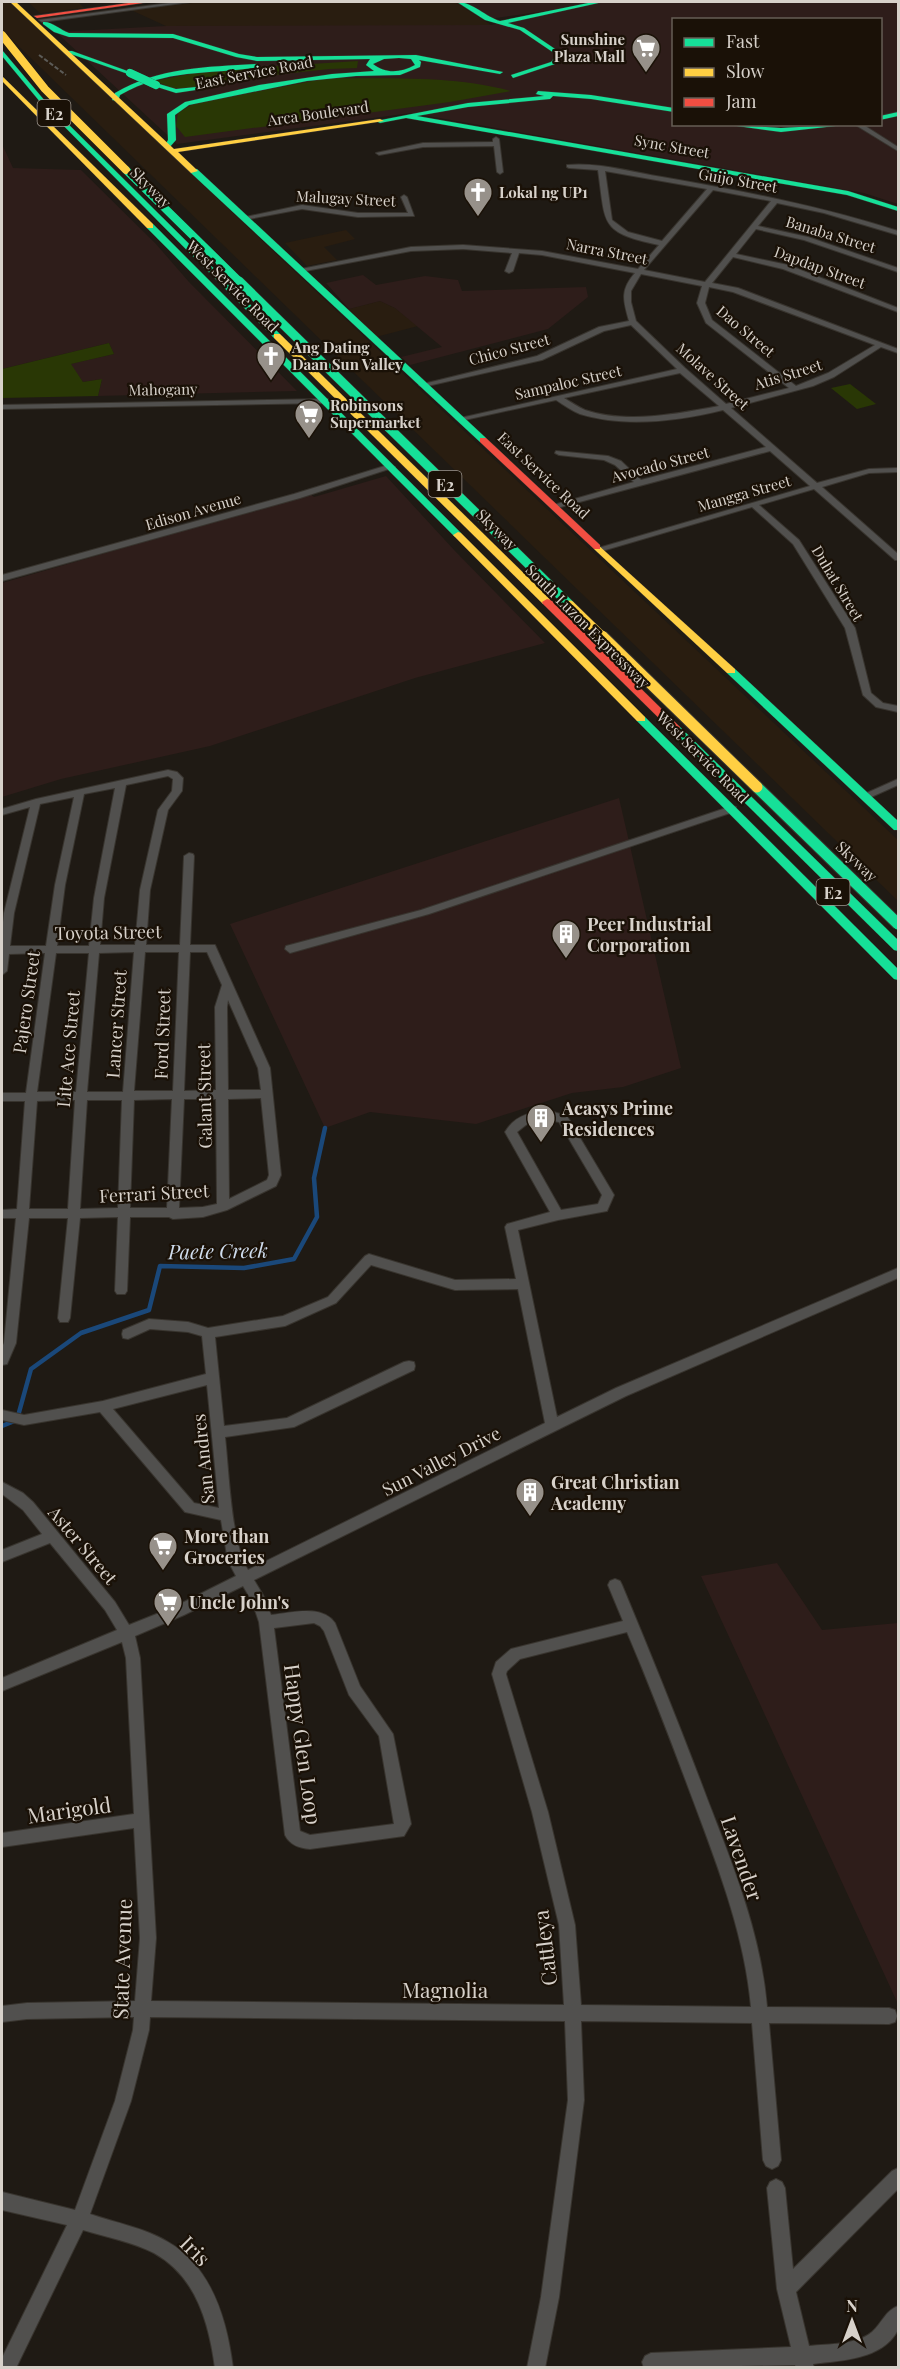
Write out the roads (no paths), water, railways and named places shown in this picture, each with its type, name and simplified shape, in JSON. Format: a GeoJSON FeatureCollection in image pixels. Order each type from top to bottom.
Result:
{"type":"FeatureCollection","features":[{"type":"Feature","properties":{"kind":"main road","name":"East Service Road"},"geometry":{"type":"LineString","coordinates":[[13,2],[898,827]]}},
{"type":"Feature","properties":{"kind":"main road","name":"East Service Road"},"geometry":{"type":"LineString","coordinates":[[22,2],[56,31],[69,35],[169,36],[251,58],[327,59],[398,56],[411,65]]}},
{"type":"Feature","properties":{"kind":"main road"},"geometry":{"type":"LineString","coordinates":[[39,18],[147,2]]}},
{"type":"Feature","properties":{"kind":"main road"},"geometry":{"type":"LineString","coordinates":[[460,2],[487,19],[522,29],[561,55],[503,77]]}},
{"type":"Feature","properties":{"kind":"main road"},"geometry":{"type":"LineString","coordinates":[[502,22],[600,2]]}},
{"type":"Feature","properties":{"kind":"main road","name":"Skyway"},"geometry":{"type":"LineString","coordinates":[[2,35],[18,59],[56,101],[340,382],[898,924]]}},
{"type":"Feature","properties":{"kind":"main road","name":"South Luzon Expressway"},"geometry":{"type":"LineString","coordinates":[[2,45],[344,382],[675,698],[898,917]]}},
{"type":"Feature","properties":{"kind":"main road"},"geometry":{"type":"LineString","coordinates":[[63,49],[130,73],[168,90],[186,91],[288,76],[344,73]]}},
{"type":"Feature","properties":{"kind":"main road","name":"Skyway"},"geometry":{"type":"LineString","coordinates":[[2,52],[43,102],[242,301],[898,947]]}},
{"type":"Feature","properties":{"kind":"main road"},"geometry":{"type":"LineString","coordinates":[[381,73],[369,65],[371,61],[382,57]]}},
{"type":"Feature","properties":{"kind":"main road"},"geometry":{"type":"LineString","coordinates":[[116,100],[119,92],[129,86],[180,73],[327,59]]}},
{"type":"Feature","properties":{"kind":"main road","name":"South Luzon Expressway"},"geometry":{"type":"LineString","coordinates":[[2,63],[307,372],[898,956]]}},
{"type":"Feature","properties":{"kind":"main road","name":"East Service Road"},"geometry":{"type":"LineString","coordinates":[[170,149],[171,114],[187,103],[292,80],[344,73],[381,73],[411,65]]}},
{"type":"Feature","properties":{"kind":"main road"},"geometry":{"type":"LineString","coordinates":[[411,65],[441,73],[503,77],[548,95],[672,115]]}},
{"type":"Feature","properties":{"kind":"main road"},"geometry":{"type":"LineString","coordinates":[[503,77],[529,93]]}},
{"type":"Feature","properties":{"kind":"main road","name":"West Service Road"},"geometry":{"type":"LineString","coordinates":[[2,78],[898,976]]}},
{"type":"Feature","properties":{"kind":"main road"},"geometry":{"type":"LineString","coordinates":[[442,116],[483,99],[529,93],[618,101],[672,110]]}},
{"type":"Feature","properties":{"kind":"main road"},"geometry":{"type":"LineString","coordinates":[[468,105],[548,95]]}},
{"type":"Feature","properties":{"kind":"main road"},"geometry":{"type":"LineString","coordinates":[[882,112],[898,108]]}},
{"type":"Feature","properties":{"kind":"main road"},"geometry":{"type":"LineString","coordinates":[[882,118],[898,114]]}},
{"type":"Feature","properties":{"kind":"main road","name":"Arca Boulevard"},"geometry":{"type":"LineString","coordinates":[[170,149],[409,117],[442,116]]}},
{"type":"Feature","properties":{"kind":"main road","name":"Sync Street"},"geometry":{"type":"LineString","coordinates":[[442,116],[496,138],[836,191],[898,209]]}},
{"type":"Feature","properties":{"kind":"main road"},"geometry":{"type":"LineString","coordinates":[[744,126],[781,130],[828,126]]}},
{"type":"Feature","properties":{"kind":"street"},"geometry":{"type":"LineString","coordinates":[[39,18],[187,2]]}},
{"type":"Feature","properties":{"kind":"street"},"geometry":{"type":"LineString","coordinates":[[860,126],[898,149]]}},
{"type":"Feature","properties":{"kind":"street"},"geometry":{"type":"LineString","coordinates":[[379,153],[423,145],[496,138],[500,172]]}},
{"type":"Feature","properties":{"kind":"street","name":"Guijo Street"},"geometry":{"type":"LineString","coordinates":[[569,166],[601,168],[775,201],[846,216],[898,233]]}},
{"type":"Feature","properties":{"kind":"street"},"geometry":{"type":"LineString","coordinates":[[601,168],[609,220],[613,226],[632,236],[662,243]]}},
{"type":"Feature","properties":{"kind":"street"},"geometry":{"type":"LineString","coordinates":[[633,322],[627,310],[627,291],[638,270],[711,189]]}},
{"type":"Feature","properties":{"kind":"street","name":"Malugay Street"},"geometry":{"type":"LineString","coordinates":[[244,218],[302,207],[358,215],[412,215],[404,197]]}},
{"type":"Feature","properties":{"kind":"street","name":"Dao Street"},"geometry":{"type":"LineString","coordinates":[[775,201],[707,284],[701,294],[700,303],[710,321],[795,389]]}},
{"type":"Feature","properties":{"kind":"street","name":"Banaba Street"},"geometry":{"type":"LineString","coordinates":[[754,227],[812,240],[898,270]]}},
{"type":"Feature","properties":{"kind":"street","name":"Narra Street"},"geometry":{"type":"LineString","coordinates":[[300,270],[411,249],[463,247],[517,250],[638,270],[746,293],[898,351]]}},
{"type":"Feature","properties":{"kind":"street"},"geometry":{"type":"LineString","coordinates":[[510,271],[517,250]]}},
{"type":"Feature","properties":{"kind":"street","name":"Dapdap Street"},"geometry":{"type":"LineString","coordinates":[[731,255],[785,267],[898,310]]}},
{"type":"Feature","properties":{"kind":"street","name":"Chico Street"},"geometry":{"type":"LineString","coordinates":[[423,385],[539,357],[602,329],[633,322]]}},
{"type":"Feature","properties":{"kind":"street","name":"Molave Street"},"geometry":{"type":"LineString","coordinates":[[633,322],[682,370],[898,558]]}},
{"type":"Feature","properties":{"kind":"street","name":"Atis Street"},"geometry":{"type":"LineString","coordinates":[[558,398],[578,411],[625,419],[672,417],[795,389],[831,375],[880,345]]}},
{"type":"Feature","properties":{"kind":"street","name":"Sampaloc Street"},"geometry":{"type":"LineString","coordinates":[[459,419],[682,370]]}},
{"type":"Feature","properties":{"kind":"street","name":"Mahogany"},"geometry":{"type":"LineString","coordinates":[[2,400],[321,397]]}},
{"type":"Feature","properties":{"kind":"street","name":"Mahogany"},"geometry":{"type":"LineString","coordinates":[[2,407],[262,398]]}},
{"type":"Feature","properties":{"kind":"street","name":"Avocado Street"},"geometry":{"type":"LineString","coordinates":[[554,506],[773,448]]}},
{"type":"Feature","properties":{"kind":"street"},"geometry":{"type":"LineString","coordinates":[[559,453],[605,458],[618,463],[640,484]]}},
{"type":"Feature","properties":{"kind":"street","name":"Edison Avenue"},"geometry":{"type":"LineString","coordinates":[[2,578],[297,496],[391,467]]}},
{"type":"Feature","properties":{"kind":"street","name":"Mangga Street"},"geometry":{"type":"LineString","coordinates":[[599,549],[869,471],[898,470]]}},
{"type":"Feature","properties":{"kind":"street","name":"Duhat Street"},"geometry":{"type":"LineString","coordinates":[[753,504],[796,542],[850,628],[866,693],[870,699],[884,708],[898,709]]}},
{"type":"Feature","properties":{"kind":"street","name":"Lancer Street"},"geometry":{"type":"LineString","coordinates":[[122,784],[168,773],[178,778],[177,791],[162,810],[145,890],[128,1096],[122,1291]]}},
{"type":"Feature","properties":{"kind":"street"},"geometry":{"type":"LineString","coordinates":[[865,796],[898,782]]}},
{"type":"Feature","properties":{"kind":"street"},"geometry":{"type":"LineString","coordinates":[[2,812],[36,802],[122,784]]}},
{"type":"Feature","properties":{"kind":"street","name":"Lite Ace Street"},"geometry":{"type":"LineString","coordinates":[[64,1318],[99,898],[122,784]]}},
{"type":"Feature","properties":{"kind":"street","name":"Pajero Street"},"geometry":{"type":"LineString","coordinates":[[2,1360],[10,1343],[23,1214],[31,1097],[51,949],[60,885],[80,792]]}},
{"type":"Feature","properties":{"kind":"street"},"geometry":{"type":"LineString","coordinates":[[2,971],[5,913],[36,802]]}},
{"type":"Feature","properties":{"kind":"street"},"geometry":{"type":"LineString","coordinates":[[290,949],[425,912],[732,809]]}},
{"type":"Feature","properties":{"kind":"street","name":"Ford Street"},"geometry":{"type":"LineString","coordinates":[[173,1214],[183,948],[189,856]]}},
{"type":"Feature","properties":{"kind":"street","name":"Toyota Street"},"geometry":{"type":"LineString","coordinates":[[3,950],[211,948]]}},
{"type":"Feature","properties":{"kind":"street","name":"Ferrari Street"},"geometry":{"type":"LineString","coordinates":[[2,1214],[203,1212],[223,1207],[274,1179],[264,1068],[211,948]]}},
{"type":"Feature","properties":{"kind":"street","name":"Galant Street"},"geometry":{"type":"LineString","coordinates":[[223,1207],[221,1007],[227,986]]}},
{"type":"Feature","properties":{"kind":"street"},"geometry":{"type":"LineString","coordinates":[[2,1097],[266,1094]]}},
{"type":"Feature","properties":{"kind":"street"},"geometry":{"type":"LineString","coordinates":[[552,1425],[511,1227],[558,1215],[603,1208],[608,1195],[563,1119],[556,1114],[549,1113],[520,1122],[513,1126],[511,1132],[558,1215]]}},
{"type":"Feature","properties":{"kind":"street"},"geometry":{"type":"LineString","coordinates":[[128,1334],[149,1324],[188,1327],[208,1333],[285,1321],[332,1300],[369,1259],[455,1285],[521,1284]]}},
{"type":"Feature","properties":{"kind":"street","name":"Sun Valley Drive"},"geometry":{"type":"LineString","coordinates":[[2,1685],[127,1634],[246,1578],[621,1392],[898,1274]]}},
{"type":"Feature","properties":{"kind":"street","name":"San Andres"},"geometry":{"type":"LineString","coordinates":[[208,1333],[227,1515],[235,1561],[246,1578]]}},
{"type":"Feature","properties":{"kind":"street"},"geometry":{"type":"LineString","coordinates":[[219,1432],[289,1423],[409,1366]]}},
{"type":"Feature","properties":{"kind":"street"},"geometry":{"type":"LineString","coordinates":[[2,1415],[24,1420],[103,1406],[212,1378]]}},
{"type":"Feature","properties":{"kind":"street"},"geometry":{"type":"LineString","coordinates":[[103,1406],[190,1508],[227,1515]]}},
{"type":"Feature","properties":{"kind":"street","name":"Aster Street"},"geometry":{"type":"LineString","coordinates":[[2,1488],[18,1497],[52,1536],[110,1606],[127,1634]]}},
{"type":"Feature","properties":{"kind":"street"},"geometry":{"type":"LineString","coordinates":[[2,1556],[52,1536]]}},
{"type":"Feature","properties":{"kind":"street","name":"Happy Glen Loop"},"geometry":{"type":"LineString","coordinates":[[246,1578],[258,1599],[266,1622],[293,1835],[302,1841],[310,1842],[391,1834],[399,1831],[403,1824],[386,1734],[354,1690],[330,1628],[325,1621],[314,1617],[266,1622]]}},
{"type":"Feature","properties":{"kind":"street","name":"Lavender"},"geometry":{"type":"LineString","coordinates":[[615,1585],[660,1693],[735,1892],[757,1985],[772,2160]]}},
{"type":"Feature","properties":{"kind":"street","name":"Cattleya"},"geometry":{"type":"LineString","coordinates":[[536,2367],[550,2297],[576,2100],[573,2013],[567,1925],[540,1812],[499,1674],[501,1667],[516,1654],[631,1624]]}},
{"type":"Feature","properties":{"kind":"street","name":"State Avenue"},"geometry":{"type":"LineString","coordinates":[[6,2367],[79,2220],[123,2101],[141,2030],[148,1938],[133,1658],[127,1634]]}},
{"type":"Feature","properties":{"kind":"street","name":"Marigold"},"geometry":{"type":"LineString","coordinates":[[2,1840],[142,1820]]}},
{"type":"Feature","properties":{"kind":"street","name":"Magnolia"},"geometry":{"type":"LineString","coordinates":[[2,2014],[27,2011],[144,2010],[760,2013],[889,2016]]}},
{"type":"Feature","properties":{"kind":"street"},"geometry":{"type":"LineString","coordinates":[[786,2289],[898,2177]]}},
{"type":"Feature","properties":{"kind":"street"},"geometry":{"type":"LineString","coordinates":[[776,2188],[786,2289],[804,2362]]}},
{"type":"Feature","properties":{"kind":"street","name":"Iris"},"geometry":{"type":"LineString","coordinates":[[2,2201],[79,2220],[160,2247],[183,2264],[199,2285],[215,2317],[224,2367]]}},
{"type":"Feature","properties":{"kind":"street"},"geometry":{"type":"LineString","coordinates":[[651,2362],[804,2362],[862,2348],[878,2339],[898,2315]]}},
{"type":"Feature","properties":{"kind":"waterway","name":"Paete Creek"},"geometry":{"type":"LineString","coordinates":[[18,1416],[31,1369],[81,1333],[149,1310],[160,1266],[244,1268],[294,1259],[317,1217],[314,1178],[325,1128]]}},
{"type":"Feature","properties":{"kind":"waterway","name":"Paete Creek"},"geometry":{"type":"LineString","coordinates":[[2,1426],[17,1420]]}},
{"type":"Feature","properties":{"kind":"railway"},"geometry":{"type":"LineString","coordinates":[[39,55],[66,75]]}},
{"type":"Feature","properties":{"kind":"place","name":"Sunshine Plaza Mall"},"geometry":{"type":"Point","coordinates":[646,74]}},
{"type":"Feature","properties":{"kind":"place","name":"Lokal ng UP1"},"geometry":{"type":"Point","coordinates":[478,218]}},
{"type":"Feature","properties":{"kind":"place","name":"Ang Dating Daan Sun Valley"},"geometry":{"type":"Point","coordinates":[271,382]}},
{"type":"Feature","properties":{"kind":"place","name":"Robinsons Supermarket"},"geometry":{"type":"Point","coordinates":[309,440]}},
{"type":"Feature","properties":{"kind":"place","name":"Peer Industrial Corporation"},"geometry":{"type":"Point","coordinates":[566,960]}},
{"type":"Feature","properties":{"kind":"place","name":"Acasys Prime Residences"},"geometry":{"type":"Point","coordinates":[541,1144]}},
{"type":"Feature","properties":{"kind":"place","name":"Great Christian Academy"},"geometry":{"type":"Point","coordinates":[530,1518]}},
{"type":"Feature","properties":{"kind":"place","name":"More than Groceries"},"geometry":{"type":"Point","coordinates":[163,1572]}},
{"type":"Feature","properties":{"kind":"place","name":"Uncle John's"},"geometry":{"type":"Point","coordinates":[168,1628]}}]}
